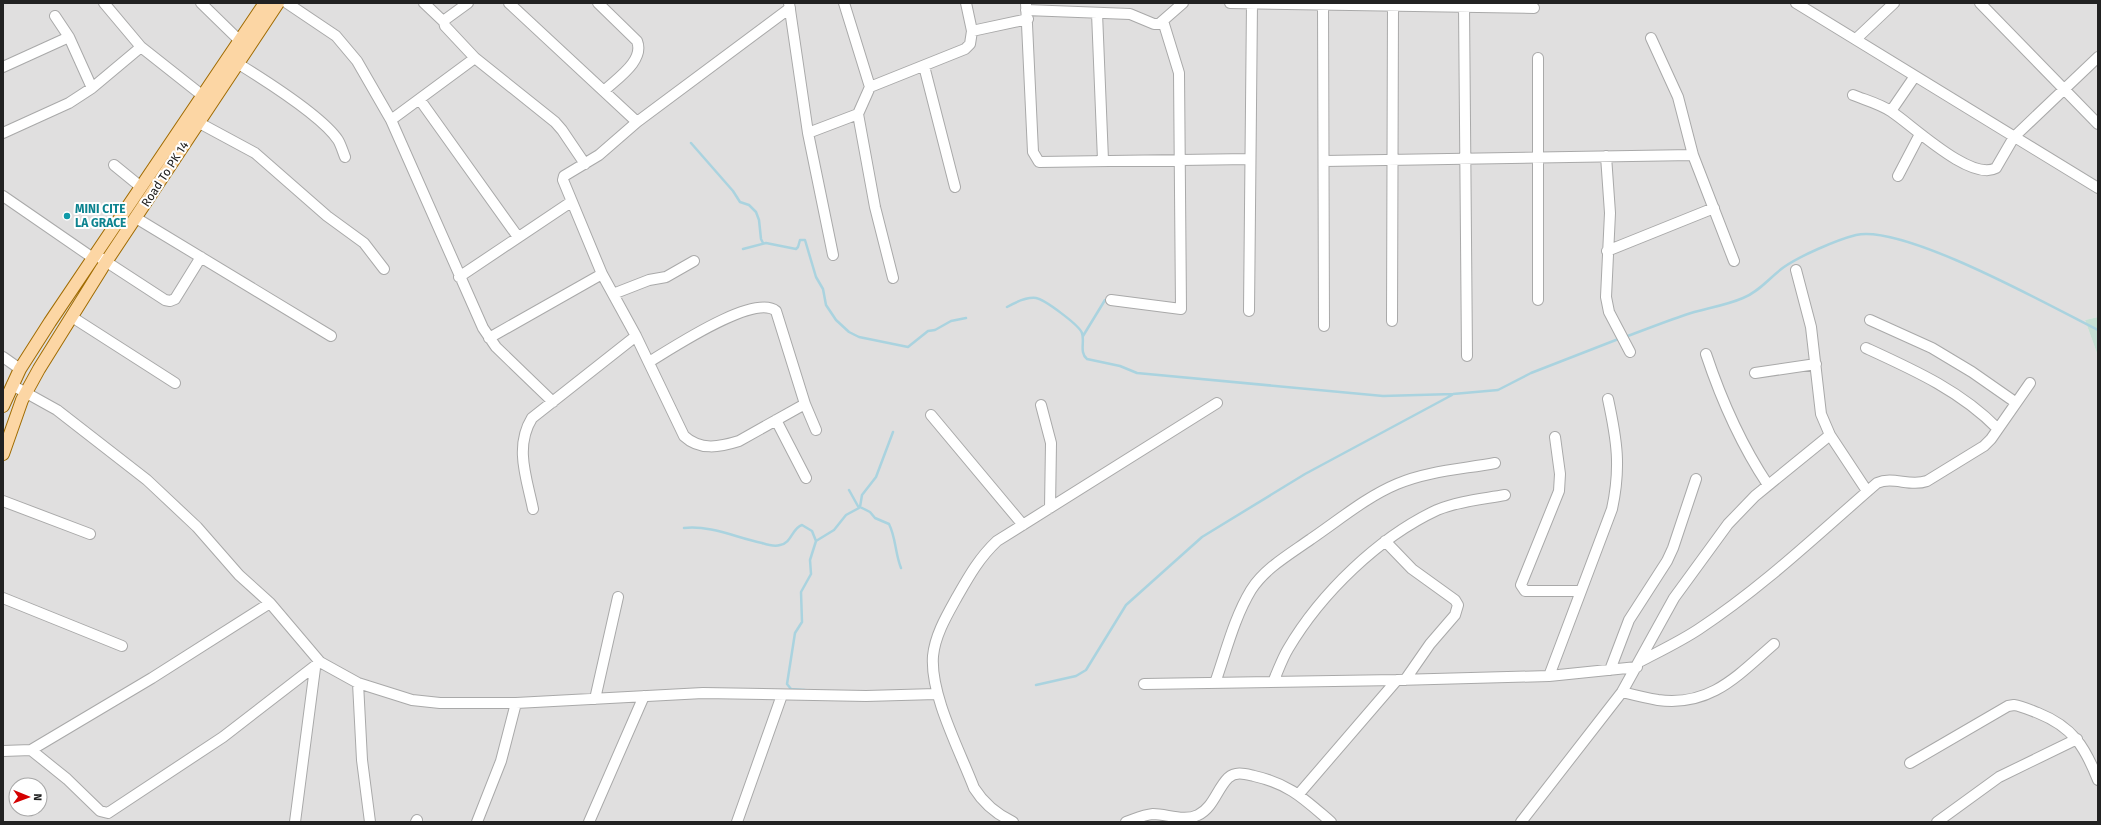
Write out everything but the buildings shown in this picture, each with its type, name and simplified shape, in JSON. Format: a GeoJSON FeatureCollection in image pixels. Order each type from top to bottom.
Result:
{"type":"FeatureCollection","features":[{"type":"Feature","properties":{"kind":"main road","name":"Road To PK 14"},"geometry":{"type":"LineString","coordinates":[[3,454],[26,392],[106,262],[136,218],[194,120],[203,96],[266,3]]}},
{"type":"Feature","properties":{"kind":"main road","name":"Road To PK 14"},"geometry":{"type":"LineString","coordinates":[[3,406],[20,369],[140,187],[238,63],[278,3]]}},
{"type":"Feature","properties":{"kind":"street"},"geometry":{"type":"LineString","coordinates":[[104,3],[141,47],[203,96]]}},
{"type":"Feature","properties":{"kind":"street"},"geometry":{"type":"LineString","coordinates":[[201,3],[241,42]]}},
{"type":"Feature","properties":{"kind":"street"},"geometry":{"type":"LineString","coordinates":[[288,3],[336,36],[357,61],[391,120],[459,277],[488,338],[552,402]]}},
{"type":"Feature","properties":{"kind":"street"},"geometry":{"type":"LineString","coordinates":[[424,3],[444,22],[474,58],[555,122],[585,164]]}},
{"type":"Feature","properties":{"kind":"street"},"geometry":{"type":"LineString","coordinates":[[444,22],[468,3]]}},
{"type":"Feature","properties":{"kind":"street"},"geometry":{"type":"LineString","coordinates":[[509,3],[637,122]]}},
{"type":"Feature","properties":{"kind":"street"},"geometry":{"type":"LineString","coordinates":[[598,3],[638,41],[640,46],[637,58],[604,91]]}},
{"type":"Feature","properties":{"kind":"street"},"geometry":{"type":"LineString","coordinates":[[844,3],[870,87],[858,114],[875,207],[893,278]]}},
{"type":"Feature","properties":{"kind":"street"},"geometry":{"type":"LineString","coordinates":[[870,87],[924,66],[965,48],[970,44],[972,31],[966,3]]}},
{"type":"Feature","properties":{"kind":"street"},"geometry":{"type":"LineString","coordinates":[[972,31],[1027,11],[1097,12],[1136,15],[1154,24],[1162,21],[1183,3]]}},
{"type":"Feature","properties":{"kind":"street"},"geometry":{"type":"LineString","coordinates":[[1230,3],[1534,8]]}},
{"type":"Feature","properties":{"kind":"street"},"geometry":{"type":"LineString","coordinates":[[1248,311],[1252,3]]}},
{"type":"Feature","properties":{"kind":"street"},"geometry":{"type":"LineString","coordinates":[[1796,3],[2098,188]]}},
{"type":"Feature","properties":{"kind":"street"},"geometry":{"type":"LineString","coordinates":[[1856,39],[1893,3]]}},
{"type":"Feature","properties":{"kind":"street"},"geometry":{"type":"LineString","coordinates":[[1980,3],[2098,124]]}},
{"type":"Feature","properties":{"kind":"street"},"geometry":{"type":"LineString","coordinates":[[1323,4],[1324,326]]}},
{"type":"Feature","properties":{"kind":"street"},"geometry":{"type":"LineString","coordinates":[[1392,321],[1393,5]]}},
{"type":"Feature","properties":{"kind":"street"},"geometry":{"type":"LineString","coordinates":[[805,404],[738,441],[728,444],[708,446],[690,442],[684,436],[636,336],[602,274],[571,202],[563,180],[564,176],[598,156],[637,122],[790,6],[808,133],[833,255]]}},
{"type":"Feature","properties":{"kind":"street"},"geometry":{"type":"LineString","coordinates":[[1464,6],[1464,158],[1467,356]]}},
{"type":"Feature","properties":{"kind":"street"},"geometry":{"type":"LineString","coordinates":[[1027,11],[1033,152],[1035,158],[1044,163],[1103,160],[1250,159]]}},
{"type":"Feature","properties":{"kind":"street"},"geometry":{"type":"LineString","coordinates":[[1097,12],[1103,160]]}},
{"type":"Feature","properties":{"kind":"street"},"geometry":{"type":"LineString","coordinates":[[55,16],[69,37],[92,88]]}},
{"type":"Feature","properties":{"kind":"street"},"geometry":{"type":"LineString","coordinates":[[1110,300],[1181,309],[1181,159],[1179,73],[1162,21]]}},
{"type":"Feature","properties":{"kind":"street"},"geometry":{"type":"LineString","coordinates":[[3,67],[69,37]]}},
{"type":"Feature","properties":{"kind":"street"},"geometry":{"type":"LineString","coordinates":[[1651,38],[1678,97],[1693,155],[1734,261]]}},
{"type":"Feature","properties":{"kind":"street"},"geometry":{"type":"LineString","coordinates":[[3,133],[56,110],[92,88],[141,47]]}},
{"type":"Feature","properties":{"kind":"street"},"geometry":{"type":"LineString","coordinates":[[1853,95],[1891,111],[1942,152],[1970,165],[1987,170],[1996,168],[2014,137],[2098,57]]}},
{"type":"Feature","properties":{"kind":"street"},"geometry":{"type":"LineString","coordinates":[[391,120],[420,100],[474,58]]}},
{"type":"Feature","properties":{"kind":"street"},"geometry":{"type":"LineString","coordinates":[[1538,58],[1538,300]]}},
{"type":"Feature","properties":{"kind":"street"},"geometry":{"type":"LineString","coordinates":[[238,63],[280,91],[330,131],[338,140],[345,157]]}},
{"type":"Feature","properties":{"kind":"street"},"geometry":{"type":"LineString","coordinates":[[924,66],[955,187]]}},
{"type":"Feature","properties":{"kind":"street"},"geometry":{"type":"LineString","coordinates":[[1891,111],[1915,76]]}},
{"type":"Feature","properties":{"kind":"street"},"geometry":{"type":"LineString","coordinates":[[420,100],[518,237]]}},
{"type":"Feature","properties":{"kind":"street"},"geometry":{"type":"LineString","coordinates":[[808,133],[858,114]]}},
{"type":"Feature","properties":{"kind":"street"},"geometry":{"type":"LineString","coordinates":[[194,120],[255,153],[327,216],[364,243],[384,269]]}},
{"type":"Feature","properties":{"kind":"street"},"geometry":{"type":"LineString","coordinates":[[1898,176],[1920,134]]}},
{"type":"Feature","properties":{"kind":"street"},"geometry":{"type":"LineString","coordinates":[[1324,161],[1693,155]]}},
{"type":"Feature","properties":{"kind":"street"},"geometry":{"type":"LineString","coordinates":[[1606,156],[1610,213],[1606,297],[1609,312],[1630,352]]}},
{"type":"Feature","properties":{"kind":"street"},"geometry":{"type":"LineString","coordinates":[[114,165],[140,187]]}},
{"type":"Feature","properties":{"kind":"street"},"geometry":{"type":"LineString","coordinates":[[3,196],[94,256],[106,262],[165,300],[170,301],[175,299],[201,257]]}},
{"type":"Feature","properties":{"kind":"street"},"geometry":{"type":"LineString","coordinates":[[459,277],[571,202]]}},
{"type":"Feature","properties":{"kind":"street"},"geometry":{"type":"LineString","coordinates":[[1607,251],[1714,208]]}},
{"type":"Feature","properties":{"kind":"street"},"geometry":{"type":"LineString","coordinates":[[136,218],[331,336]]}},
{"type":"Feature","properties":{"kind":"street"},"geometry":{"type":"LineString","coordinates":[[613,294],[649,280],[666,277],[694,261]]}},
{"type":"Feature","properties":{"kind":"street"},"geometry":{"type":"LineString","coordinates":[[1796,270],[1812,327],[1821,414],[1830,435],[1867,491]]}},
{"type":"Feature","properties":{"kind":"street"},"geometry":{"type":"LineString","coordinates":[[488,338],[602,274]]}},
{"type":"Feature","properties":{"kind":"street"},"geometry":{"type":"LineString","coordinates":[[649,362],[721,320],[749,309],[766,306],[772,307],[776,310],[805,404],[816,430]]}},
{"type":"Feature","properties":{"kind":"street"},"geometry":{"type":"LineString","coordinates":[[72,316],[175,383]]}},
{"type":"Feature","properties":{"kind":"street"},"geometry":{"type":"LineString","coordinates":[[1870,320],[1932,348],[1972,372],[2015,402]]}},
{"type":"Feature","properties":{"kind":"street"},"geometry":{"type":"LineString","coordinates":[[534,509],[523,460],[524,430],[532,418],[636,336]]}},
{"type":"Feature","properties":{"kind":"street"},"geometry":{"type":"LineString","coordinates":[[1866,348],[1927,376],[1982,413],[1998,429]]}},
{"type":"Feature","properties":{"kind":"street"},"geometry":{"type":"LineString","coordinates":[[1706,354],[1722,403],[1749,457],[1768,485]]}},
{"type":"Feature","properties":{"kind":"street"},"geometry":{"type":"LineString","coordinates":[[3,357],[20,369]]}},
{"type":"Feature","properties":{"kind":"street"},"geometry":{"type":"LineString","coordinates":[[1755,373],[1816,364]]}},
{"type":"Feature","properties":{"kind":"street"},"geometry":{"type":"LineString","coordinates":[[1144,684],[1549,676],[1610,670],[1639,664],[1699,630],[1786,563],[1877,483],[1883,480],[1918,484],[1927,481],[1984,446],[1992,439],[2015,402],[2030,383]]}},
{"type":"Feature","properties":{"kind":"street"},"geometry":{"type":"LineString","coordinates":[[12,385],[57,410],[147,480],[197,528],[239,575],[270,603],[318,665],[358,683],[419,701],[448,704],[516,703],[703,693],[866,696],[936,694]]}},
{"type":"Feature","properties":{"kind":"street"},"geometry":{"type":"LineString","coordinates":[[1549,676],[1612,509],[1617,484],[1616,439],[1608,399]]}},
{"type":"Feature","properties":{"kind":"street"},"geometry":{"type":"LineString","coordinates":[[1013,822],[991,809],[982,800],[974,788],[936,694],[933,656],[936,640],[944,620],[974,566],[985,552],[997,541],[1217,403]]}},
{"type":"Feature","properties":{"kind":"street"},"geometry":{"type":"LineString","coordinates":[[1041,405],[1051,443],[1050,508]]}},
{"type":"Feature","properties":{"kind":"street"},"geometry":{"type":"LineString","coordinates":[[932,415],[1023,525]]}},
{"type":"Feature","properties":{"kind":"street"},"geometry":{"type":"LineString","coordinates":[[776,420],[806,478]]}},
{"type":"Feature","properties":{"kind":"street"},"geometry":{"type":"LineString","coordinates":[[1521,822],[1622,692],[1639,664],[1674,598],[1695,568],[1741,510],[1768,485],[1830,435]]}},
{"type":"Feature","properties":{"kind":"street"},"geometry":{"type":"LineString","coordinates":[[1555,436],[1560,474],[1559,491],[1521,585],[1525,591],[1581,591]]}},
{"type":"Feature","properties":{"kind":"street"},"geometry":{"type":"LineString","coordinates":[[1215,683],[1240,610],[1252,589],[1266,572],[1352,510],[1398,483],[1417,477],[1495,463]]}},
{"type":"Feature","properties":{"kind":"street"},"geometry":{"type":"LineString","coordinates":[[1610,670],[1629,620],[1667,561],[1673,548],[1696,479]]}},
{"type":"Feature","properties":{"kind":"street"},"geometry":{"type":"LineString","coordinates":[[1273,682],[1288,650],[1302,628],[1330,594],[1365,557],[1385,541],[1437,511],[1456,504],[1505,495]]}},
{"type":"Feature","properties":{"kind":"street"},"geometry":{"type":"LineString","coordinates":[[3,501],[90,534]]}},
{"type":"Feature","properties":{"kind":"street"},"geometry":{"type":"LineString","coordinates":[[1298,794],[1401,680],[1455,615],[1458,606],[1455,600],[1412,569],[1385,541]]}},
{"type":"Feature","properties":{"kind":"street"},"geometry":{"type":"LineString","coordinates":[[595,699],[618,597]]}},
{"type":"Feature","properties":{"kind":"street"},"geometry":{"type":"LineString","coordinates":[[3,598],[122,646]]}},
{"type":"Feature","properties":{"kind":"street"},"geometry":{"type":"LineString","coordinates":[[3,750],[31,750],[152,678],[270,603]]}},
{"type":"Feature","properties":{"kind":"street"},"geometry":{"type":"LineString","coordinates":[[1622,692],[1658,700],[1672,701],[1705,696],[1729,684],[1774,644]]}},
{"type":"Feature","properties":{"kind":"street"},"geometry":{"type":"LineString","coordinates":[[31,750],[67,779],[100,811],[108,813],[223,737],[318,665]]}},
{"type":"Feature","properties":{"kind":"street"},"geometry":{"type":"LineString","coordinates":[[295,822],[318,665]]}},
{"type":"Feature","properties":{"kind":"street"},"geometry":{"type":"LineString","coordinates":[[358,683],[362,760],[370,822]]}},
{"type":"Feature","properties":{"kind":"street"},"geometry":{"type":"LineString","coordinates":[[737,822],[782,695]]}},
{"type":"Feature","properties":{"kind":"street"},"geometry":{"type":"LineString","coordinates":[[589,822],[644,696]]}},
{"type":"Feature","properties":{"kind":"street"},"geometry":{"type":"LineString","coordinates":[[477,822],[501,761],[516,703]]}},
{"type":"Feature","properties":{"kind":"street"},"geometry":{"type":"LineString","coordinates":[[1910,763],[2008,706],[2014,705],[2053,719],[2077,739],[2084,749],[2098,780]]}},
{"type":"Feature","properties":{"kind":"street"},"geometry":{"type":"LineString","coordinates":[[1937,822],[1999,777],[2077,739]]}},
{"type":"Feature","properties":{"kind":"street"},"geometry":{"type":"LineString","coordinates":[[1126,822],[1142,816],[1153,814],[1188,818],[1197,816],[1206,810],[1228,778],[1236,773],[1244,773],[1274,781],[1298,794],[1331,822]]}},
{"type":"Feature","properties":{"kind":"shaded area"},"geometry":{"type":"Polygon","coordinates":[[[3,3],[2098,3],[2098,317],[2085,320],[2098,356],[2098,822],[3,822],[3,3]]]}},
{"type":"Feature","properties":{"kind":"green space"},"geometry":{"type":"Polygon","coordinates":[[[2098,317],[2098,356],[2085,320],[2098,317]]]}},
{"type":"Feature","properties":{"kind":"waterway"},"geometry":{"type":"LineString","coordinates":[[691,143],[733,191],[740,202],[749,205],[756,212],[763,243]]}},
{"type":"Feature","properties":{"kind":"waterway"},"geometry":{"type":"LineString","coordinates":[[1625,337],[1697,311],[1731,303],[1743,298],[1754,292],[1791,263],[1829,244],[1856,235],[1878,235],[1907,242],[1941,254],[2013,286],[2098,330]]}},
{"type":"Feature","properties":{"kind":"waterway"},"geometry":{"type":"LineString","coordinates":[[743,249],[766,243],[796,249],[800,240],[805,240],[816,277],[823,289],[826,305],[836,320],[849,332],[859,337],[908,347],[928,331],[935,330],[951,321],[966,318]]}},
{"type":"Feature","properties":{"kind":"waterway"},"geometry":{"type":"LineString","coordinates":[[1007,307],[1029,298],[1040,299],[1061,313],[1079,329],[1083,336],[1083,353],[1087,359],[1120,366],[1137,373],[1383,396],[1453,394],[1498,390],[1531,373],[1621,338]]}},
{"type":"Feature","properties":{"kind":"waterway"},"geometry":{"type":"LineString","coordinates":[[1083,336],[1105,300]]}},
{"type":"Feature","properties":{"kind":"waterway"},"geometry":{"type":"LineString","coordinates":[[1036,685],[1076,676],[1086,670],[1126,605],[1202,537],[1305,474],[1452,395]]}},
{"type":"Feature","properties":{"kind":"waterway"},"geometry":{"type":"LineString","coordinates":[[893,432],[876,477],[862,495],[860,507],[870,512],[875,518],[889,524],[901,568]]}},
{"type":"Feature","properties":{"kind":"waterway"},"geometry":{"type":"LineString","coordinates":[[805,690],[791,689],[787,684],[795,633],[802,622],[801,592],[811,574],[810,560],[816,541],[834,530],[846,515],[859,508],[849,490]]}},
{"type":"Feature","properties":{"kind":"waterway"},"geometry":{"type":"LineString","coordinates":[[684,528],[704,528],[778,546],[784,544],[790,539],[796,529],[802,525],[812,531],[816,541]]}},
{"type":"Feature","properties":{"kind":"place","name":"MINI CITE LA GRACE"},"geometry":{"type":"Point","coordinates":[67,216]}}]}
